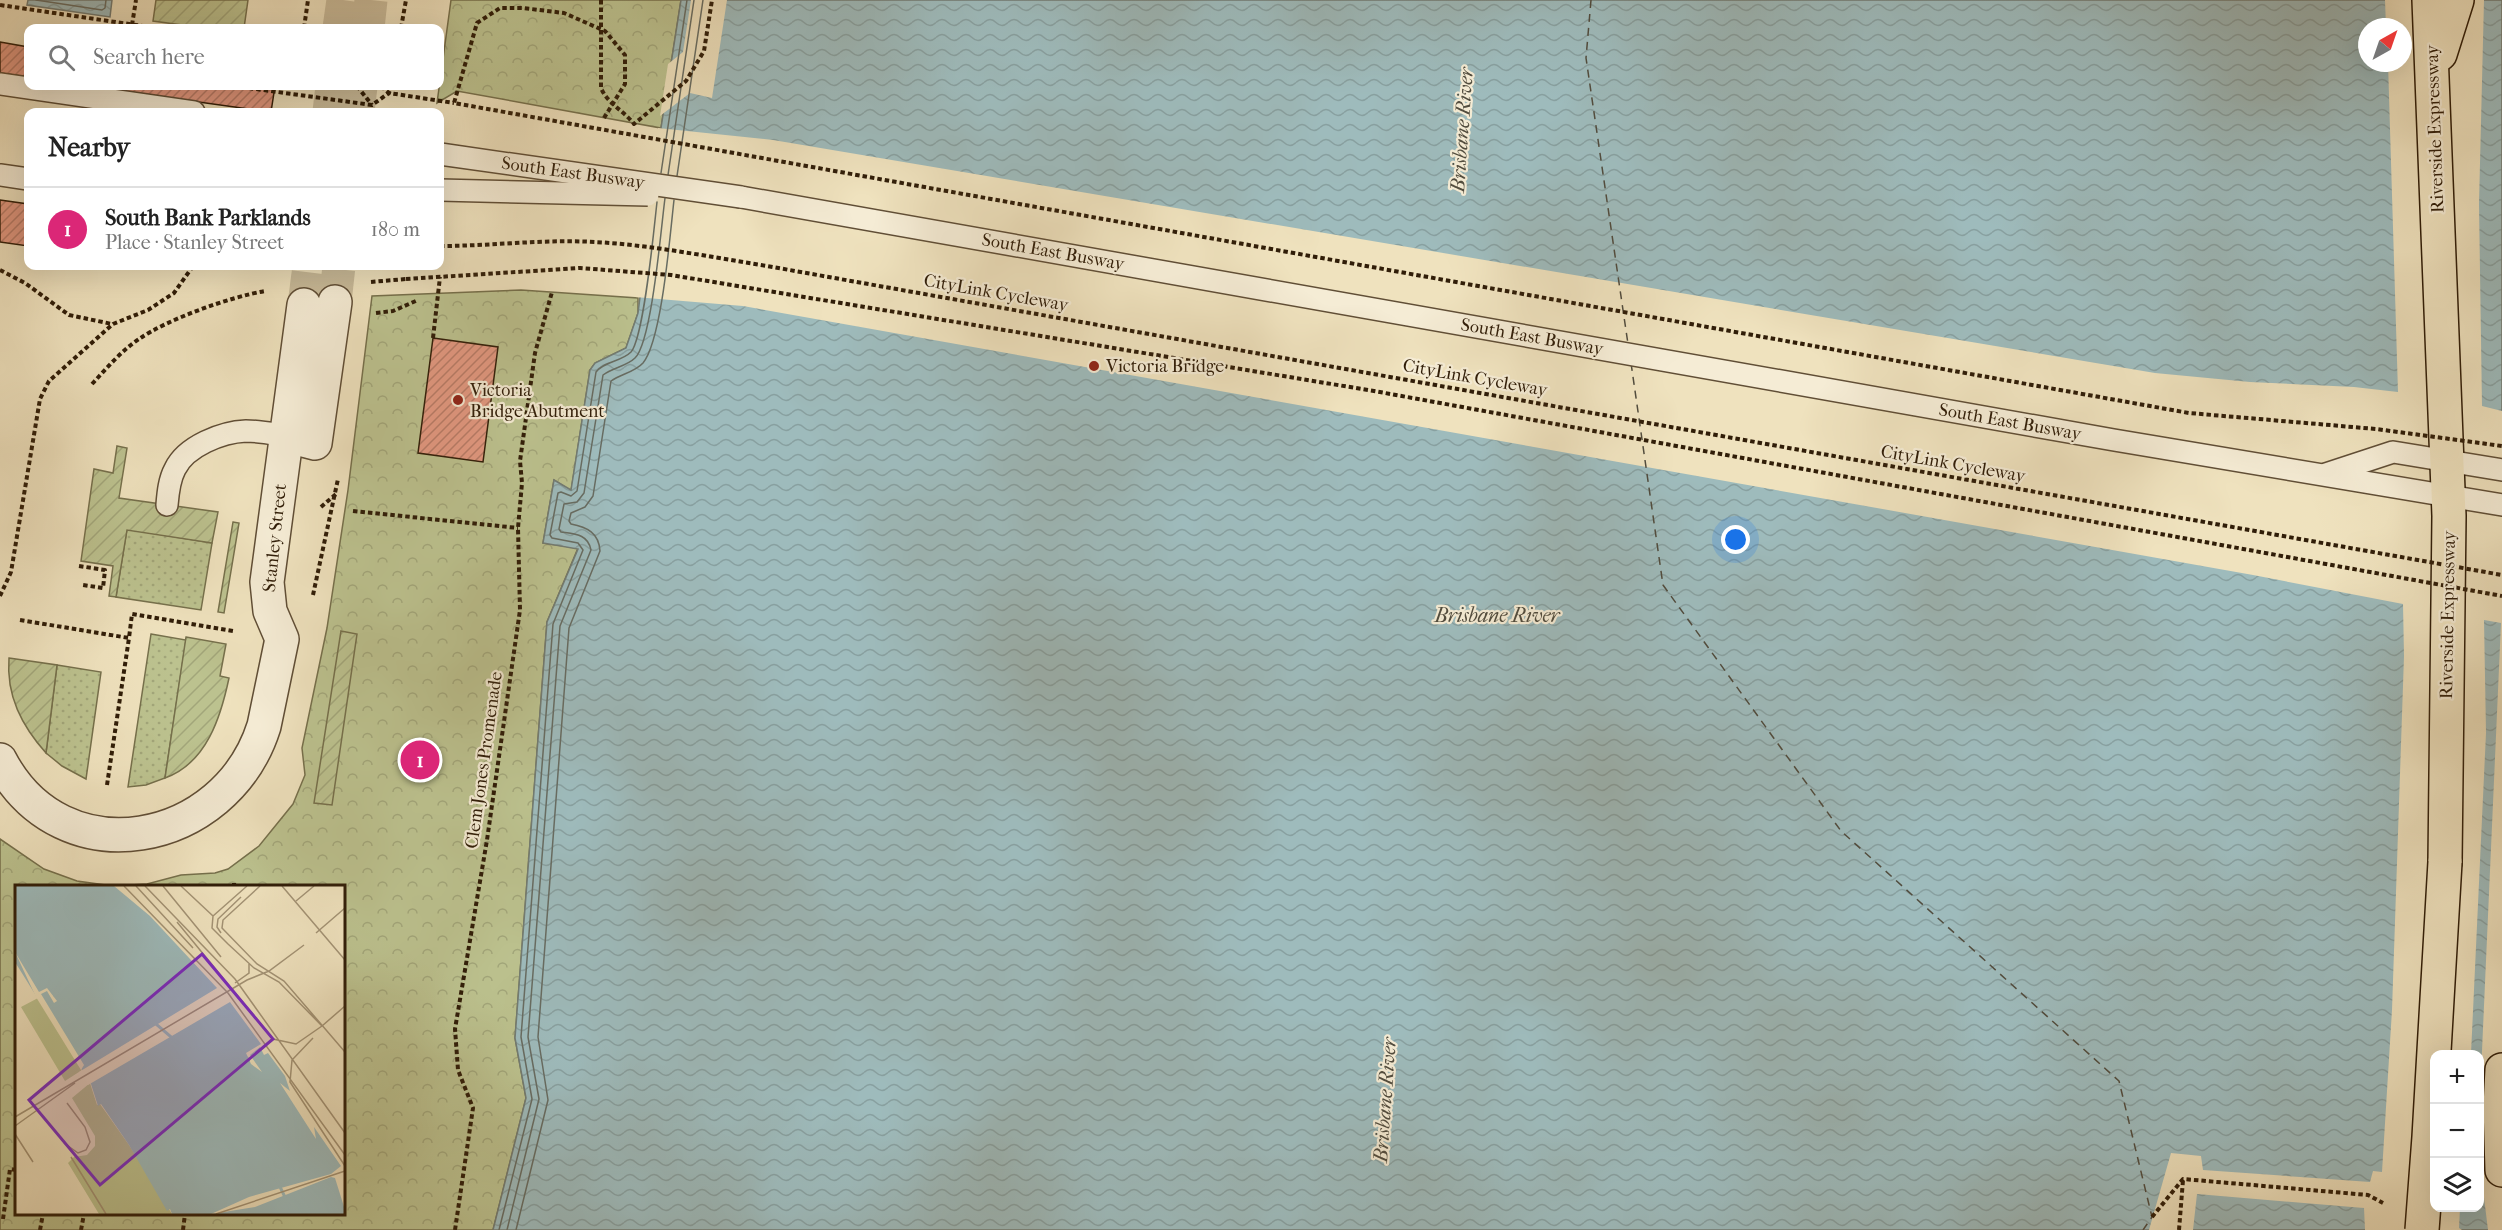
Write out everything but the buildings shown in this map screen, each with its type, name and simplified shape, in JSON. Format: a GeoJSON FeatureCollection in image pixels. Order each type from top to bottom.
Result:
{"type":"FeatureCollection","features":[{"type":"Feature","properties":{"kind":"highway","name":"Riverside Expressway"},"geometry":{"type":"LineString","coordinates":[[2421,1230],[2429,1137],[2445,862],[2449,516],[2429,0]]}},
{"type":"Feature","properties":{"kind":"highway"},"geometry":{"type":"LineString","coordinates":[[2433,75],[2457,0]]}},
{"type":"Feature","properties":{"kind":"highway"},"geometry":{"type":"LineString","coordinates":[[2502,1071],[2500,1106],[2502,1170]]}},
{"type":"Feature","properties":{"kind":"street","name":"Stanley Street"},"geometry":{"type":"LineString","coordinates":[[282,639],[270,611],[267,591],[301,440],[320,304]]}},
{"type":"Feature","properties":{"kind":"street"},"geometry":{"type":"LineString","coordinates":[[0,760],[14,781],[36,804],[59,820],[75,827],[101,834],[130,836],[172,826],[209,806],[238,776],[254,752],[264,726],[282,639]]}},
{"type":"Feature","properties":{"kind":"lane"},"geometry":{"type":"LineString","coordinates":[[0,84],[24,87]]}},
{"type":"Feature","properties":{"kind":"lane"},"geometry":{"type":"LineString","coordinates":[[42,90],[166,108]]}},
{"type":"Feature","properties":{"kind":"lane","name":"South East Busway"},"geometry":{"type":"LineString","coordinates":[[444,155],[741,197],[2502,505]]}},
{"type":"Feature","properties":{"kind":"lane"},"geometry":{"type":"LineString","coordinates":[[0,175],[24,178]]}},
{"type":"Feature","properties":{"kind":"lane","name":"South East Busway"},"geometry":{"type":"LineString","coordinates":[[444,190],[741,197]]}},
{"type":"Feature","properties":{"kind":"lane"},"geometry":{"type":"LineString","coordinates":[[167,505],[170,483],[176,468],[187,454],[203,444],[222,435],[244,431],[301,440]]}},
{"type":"Feature","properties":{"kind":"lane","name":"South East Busway"},"geometry":{"type":"LineString","coordinates":[[2322,475],[2393,452],[2502,470]]}},
{"type":"Feature","properties":{"kind":"path"},"geometry":{"type":"LineString","coordinates":[[15,8],[17,0]]}},
{"type":"Feature","properties":{"kind":"path"},"geometry":{"type":"LineString","coordinates":[[132,24],[136,0]]}},
{"type":"Feature","properties":{"kind":"path"},"geometry":{"type":"LineString","coordinates":[[305,24],[308,0]]}},
{"type":"Feature","properties":{"kind":"path"},"geometry":{"type":"LineString","coordinates":[[402,24],[406,0]]}},
{"type":"Feature","properties":{"kind":"path"},"geometry":{"type":"LineString","coordinates":[[601,0],[601,88],[604,96],[626,114],[634,124],[686,81],[704,51],[712,0]]}},
{"type":"Feature","properties":{"kind":"path"},"geometry":{"type":"LineString","coordinates":[[0,5],[125,24]]}},
{"type":"Feature","properties":{"kind":"path"},"geometry":{"type":"LineString","coordinates":[[454,103],[477,23],[500,9],[523,8],[564,13],[605,31],[626,55],[625,84],[604,118]]}},
{"type":"Feature","properties":{"kind":"path"},"geometry":{"type":"LineString","coordinates":[[263,90],[372,105],[390,90]]}},
{"type":"Feature","properties":{"kind":"path"},"geometry":{"type":"LineString","coordinates":[[360,90],[372,105]]}},
{"type":"Feature","properties":{"kind":"path"},"geometry":{"type":"LineString","coordinates":[[386,90],[389,93],[2168,410],[2376,429],[2502,446]]}},
{"type":"Feature","properties":{"kind":"path","name":"CityLink Cycleway"},"geometry":{"type":"LineString","coordinates":[[444,246],[528,241],[594,242],[638,246],[767,266],[2502,575]]}},
{"type":"Feature","properties":{"kind":"path"},"geometry":{"type":"LineString","coordinates":[[406,279],[580,268],[671,275],[1374,391],[2502,596]]}},
{"type":"Feature","properties":{"kind":"path"},"geometry":{"type":"LineString","coordinates":[[0,270],[25,283],[69,315],[113,324]]}},
{"type":"Feature","properties":{"kind":"path"},"geometry":{"type":"LineString","coordinates":[[0,596],[11,572],[40,399],[49,381],[113,324],[148,310],[174,293],[190,270]]}},
{"type":"Feature","properties":{"kind":"path"},"geometry":{"type":"LineString","coordinates":[[433,338],[440,277]]}},
{"type":"Feature","properties":{"kind":"path"},"geometry":{"type":"LineString","coordinates":[[92,384],[138,339],[157,328],[188,315],[261,291]]}},
{"type":"Feature","properties":{"kind":"path","name":"Clem Jones Promenade"},"geometry":{"type":"LineString","coordinates":[[455,1230],[473,1108],[458,1070],[455,1029],[487,840],[520,610],[518,528],[522,483],[520,461],[535,353],[552,292]]}},
{"type":"Feature","properties":{"kind":"path"},"geometry":{"type":"LineString","coordinates":[[282,639],[304,613],[314,594],[336,494]]}},
{"type":"Feature","properties":{"kind":"path"},"geometry":{"type":"LineString","coordinates":[[353,511],[518,528]]}},
{"type":"Feature","properties":{"kind":"path"},"geometry":{"type":"LineString","coordinates":[[79,566],[105,570],[103,588],[83,585]]}},
{"type":"Feature","properties":{"kind":"path"},"geometry":{"type":"LineString","coordinates":[[107,785],[132,614],[223,629]]}},
{"type":"Feature","properties":{"kind":"path"},"geometry":{"type":"LineString","coordinates":[[20,620],[129,638]]}},
{"type":"Feature","properties":{"kind":"path"},"geometry":{"type":"LineString","coordinates":[[3,1219],[10,1169],[15,1170]]}},
{"type":"Feature","properties":{"kind":"path"},"geometry":{"type":"LineString","coordinates":[[2183,1179],[2368,1195],[2387,1205]]}},
{"type":"Feature","properties":{"kind":"path"},"geometry":{"type":"LineString","coordinates":[[2152,1217],[2183,1179]]}},
{"type":"Feature","properties":{"kind":"path"},"geometry":{"type":"LineString","coordinates":[[2179,1230],[2183,1179]]}},
{"type":"Feature","properties":{"kind":"path"},"geometry":{"type":"LineString","coordinates":[[40,1230],[43,1215]]}},
{"type":"Feature","properties":{"kind":"path"},"geometry":{"type":"LineString","coordinates":[[81,1230],[84,1215]]}},
{"type":"Feature","properties":{"kind":"path"},"geometry":{"type":"LineString","coordinates":[[183,1230],[185,1215]]}},
{"type":"Feature","properties":{"kind":"green space"},"geometry":{"type":"Polygon","coordinates":[[[156,0],[248,0],[245,24],[175,24],[153,21],[156,0]]]}},
{"type":"Feature","properties":{"kind":"green space"},"geometry":{"type":"Polygon","coordinates":[[[451,0],[681,0],[661,128],[457,91],[437,103],[439,90],[444,90],[444,52],[451,0]]]}},
{"type":"Feature","properties":{"kind":"green space"},"geometry":{"type":"Polygon","coordinates":[[[521,290],[638,298],[638,313],[626,348],[595,363],[590,370],[571,491],[554,480],[543,543],[578,548],[547,622],[515,1038],[526,1098],[493,1230],[0,1230],[0,839],[44,869],[77,881],[106,885],[15,885],[15,1215],[345,1215],[345,885],[130,885],[147,884],[181,875],[215,873],[228,869],[259,846],[293,804],[305,775],[302,748],[327,628],[348,490],[372,296],[521,290]]]}},
{"type":"Feature","properties":{"kind":"green space"},"geometry":{"type":"Polygon","coordinates":[[[117,446],[127,448],[119,498],[218,512],[212,543],[127,530],[116,597],[109,596],[113,566],[81,561],[94,469],[113,473],[117,446]]]}},
{"type":"Feature","properties":{"kind":"green space"},"geometry":{"type":"Polygon","coordinates":[[[233,522],[239,523],[224,613],[218,612],[233,522]]]}},
{"type":"Feature","properties":{"kind":"green space"},"geometry":{"type":"Polygon","coordinates":[[[127,529],[212,543],[201,610],[116,597],[127,529]]]}},
{"type":"Feature","properties":{"kind":"green space"},"geometry":{"type":"Polygon","coordinates":[[[341,631],[357,634],[332,805],[314,803],[341,631]]]}},
{"type":"Feature","properties":{"kind":"green space"},"geometry":{"type":"Polygon","coordinates":[[[151,634],[186,640],[165,778],[146,785],[128,787],[151,634]]]}},
{"type":"Feature","properties":{"kind":"green space"},"geometry":{"type":"Polygon","coordinates":[[[186,637],[226,644],[220,676],[229,678],[222,708],[202,750],[179,771],[165,778],[186,637]]]}},
{"type":"Feature","properties":{"kind":"green space"},"geometry":{"type":"Polygon","coordinates":[[[9,658],[57,665],[46,753],[37,743],[17,710],[10,685],[9,658]]]}},
{"type":"Feature","properties":{"kind":"green space"},"geometry":{"type":"Polygon","coordinates":[[[57,665],[101,672],[86,779],[62,766],[46,753],[57,665]]]}},
{"type":"Feature","properties":{"kind":"water"},"geometry":{"type":"Polygon","coordinates":[[[28,0],[112,0],[110,17],[27,5],[28,0]]]}},
{"type":"Feature","properties":{"kind":"water","name":"Brisbane River"},"geometry":{"type":"Polygon","coordinates":[[[681,0],[2502,0],[2502,1230],[493,1230],[526,1098],[515,1038],[547,622],[578,549],[543,543],[554,480],[571,490],[590,370],[595,363],[626,348],[638,313],[661,128],[681,0]]]}},
{"type":"Feature","properties":{"kind":"pier"},"geometry":{"type":"Polygon","coordinates":[[[691,0],[727,0],[712,98],[690,93],[660,116],[668,64],[683,52],[691,0]]]}},
{"type":"Feature","properties":{"kind":"pier","name":"Victoria Bridge"},"geometry":{"type":"Polygon","coordinates":[[[2385,0],[2484,0],[2479,204],[2482,406],[2502,411],[2502,1230],[2488,1230],[2484,1197],[2484,1050],[2482,1050],[2501,623],[2484,620],[2486,733],[2471,1050],[2430,1050],[2430,1212],[2460,1212],[2459,1228],[2462,1230],[2365,1230],[2364,1208],[2197,1194],[2193,1230],[2149,1230],[2171,1153],[2201,1156],[2203,1170],[2370,1182],[2373,1171],[2382,1172],[2392,1010],[2404,656],[2403,604],[2253,575],[743,306],[635,297],[658,128],[773,140],[2155,373],[2398,392],[2388,72],[2412,72],[2412,18],[2386,18],[2385,0]]]}},
{"type":"Feature","properties":{"kind":"ferry route"},"geometry":{"type":"LineString","coordinates":[[1591,0],[1586,58],[1628,344]]}},
{"type":"Feature","properties":{"kind":"ferry route"},"geometry":{"type":"LineString","coordinates":[[1631,363],[1663,585],[1841,831],[2119,1081],[2152,1217],[2143,1230]]}},
{"type":"Feature","properties":{"kind":"tunnel"},"geometry":{"type":"LineString","coordinates":[[340,24],[343,0]]}},
{"type":"Feature","properties":{"kind":"tunnel"},"geometry":{"type":"LineString","coordinates":[[368,24],[371,0]]}},
{"type":"Feature","properties":{"kind":"tunnel"},"geometry":{"type":"LineString","coordinates":[[329,108],[332,90]]}},
{"type":"Feature","properties":{"kind":"tunnel"},"geometry":{"type":"LineString","coordinates":[[358,108],[361,90]]}},
{"type":"Feature","properties":{"kind":"tunnel"},"geometry":{"type":"LineString","coordinates":[[304,305],[308,270]]}},
{"type":"Feature","properties":{"kind":"tunnel"},"geometry":{"type":"LineString","coordinates":[[335,302],[339,270]]}},
{"type":"Feature","properties":{"kind":"place","name":"Victoria Bridge"},"geometry":{"type":"Point","coordinates":[1094,366]}},
{"type":"Feature","properties":{"kind":"place","name":"Victoria Bridge Abutment"},"geometry":{"type":"Point","coordinates":[458,400]}},
{"type":"Feature","properties":{"kind":"place","name":"South Bank Parklands"},"geometry":{"type":"Point","coordinates":[420,760]}}]}
